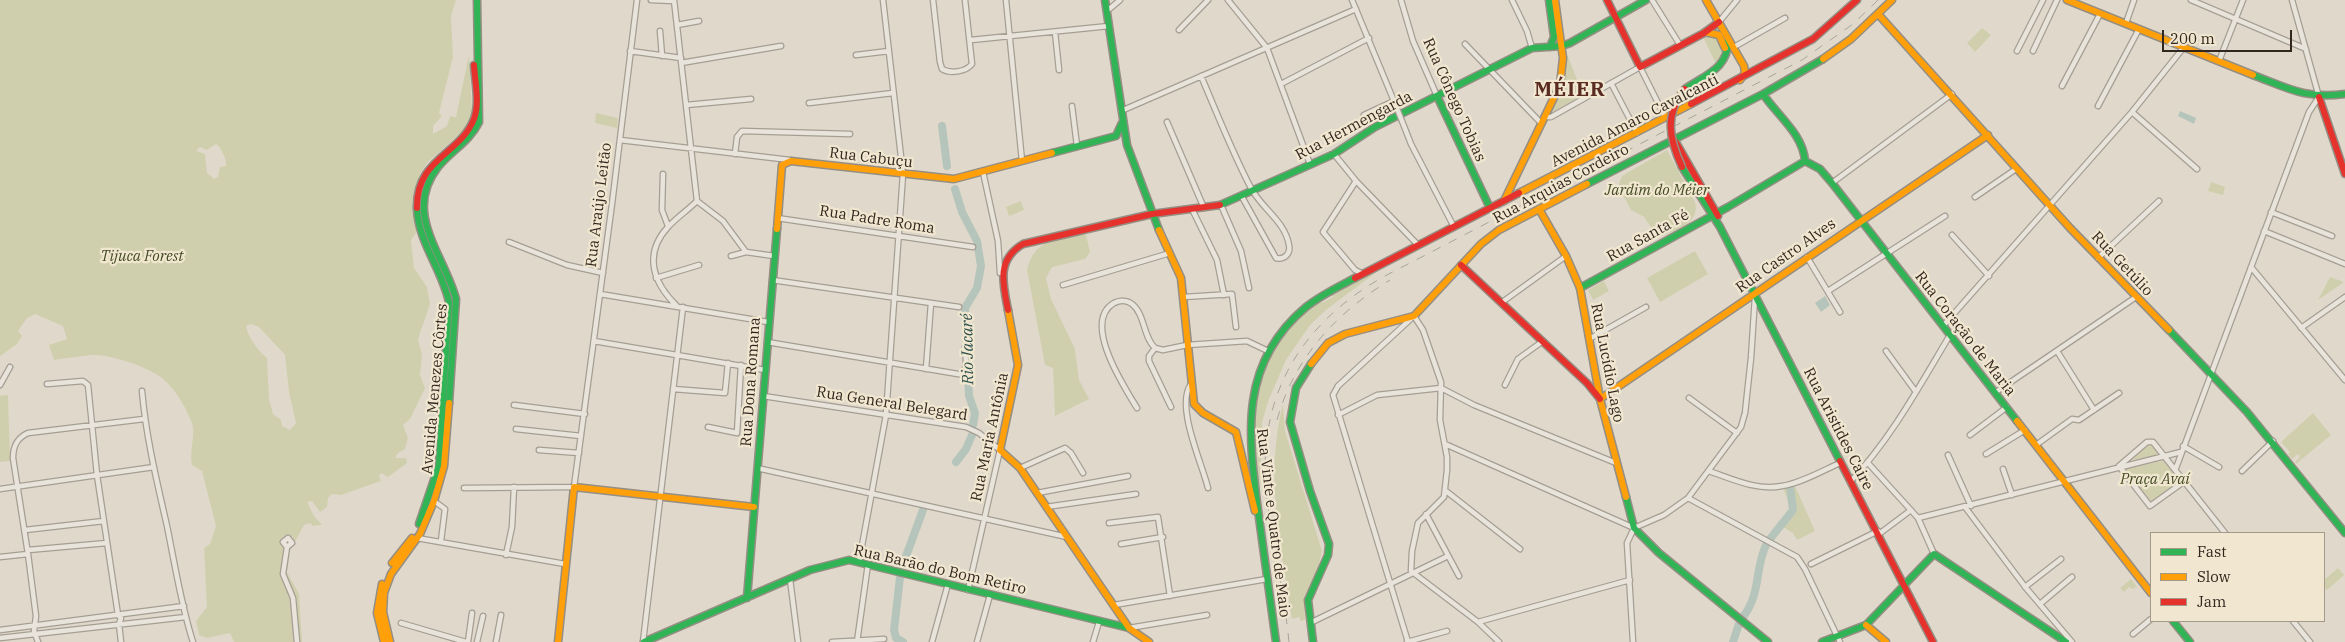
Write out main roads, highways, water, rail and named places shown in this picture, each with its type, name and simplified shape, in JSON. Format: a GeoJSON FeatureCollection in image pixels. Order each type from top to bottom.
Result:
{"type":"FeatureCollection","features":[{"type":"Feature","properties":{"kind":"waterway","name":"Rio Jacaré"},"geometry":{"type":"LineString","coordinates":[[942,126],[947,166]]}},
{"type":"Feature","properties":{"kind":"waterway","name":"Rio Jacaré"},"geometry":{"type":"LineString","coordinates":[[955,189],[962,212],[977,241],[981,266],[977,288],[965,308],[969,396],[975,413],[973,425]]}},
{"type":"Feature","properties":{"kind":"waterway","name":"Rio Jacaré"},"geometry":{"type":"LineString","coordinates":[[956,462],[966,449],[972,435]]}},
{"type":"Feature","properties":{"kind":"waterway"},"geometry":{"type":"LineString","coordinates":[[1770,539],[1793,510],[1790,487]]}},
{"type":"Feature","properties":{"kind":"waterway","name":"Rio Jacaré"},"geometry":{"type":"LineString","coordinates":[[902,567],[923,510]]}},
{"type":"Feature","properties":{"kind":"waterway"},"geometry":{"type":"LineString","coordinates":[[1743,617],[1749,608],[1756,589],[1760,562],[1767,543]]}},
{"type":"Feature","properties":{"kind":"waterway","name":"Rio Jacaré"},"geometry":{"type":"LineString","coordinates":[[900,577],[894,630],[896,638],[903,642]]}},
{"type":"Feature","properties":{"kind":"waterway"},"geometry":{"type":"LineString","coordinates":[[1733,642],[1739,624]]}},
{"type":"Feature","properties":{"kind":"railway"},"geometry":{"type":"LineString","coordinates":[[1289,642],[1268,507],[1265,454],[1270,422],[1278,392],[1291,364],[1308,339],[1329,316],[1354,295],[1383,277],[1802,60],[1853,24],[1878,0]]}},
{"type":"Feature","properties":{"kind":"railway"},"geometry":{"type":"LineString","coordinates":[[1277,420],[1294,377],[1320,339],[1352,307],[1390,280]]}},
{"type":"Feature","properties":{"kind":"district","name":"MÉIER"},"geometry":{"type":"Point","coordinates":[1570,90]}},
{"type":"Feature","properties":{"kind":"park label","name":"Jardim do Méier"},"geometry":{"type":"Point","coordinates":[1657,191]}},
{"type":"Feature","properties":{"kind":"park label","name":"Tijuca Forest"},"geometry":{"type":"Point","coordinates":[142,257]}},
{"type":"Feature","properties":{"kind":"park label","name":"Praça Avaí"},"geometry":{"type":"Point","coordinates":[2155,480]}}]}
